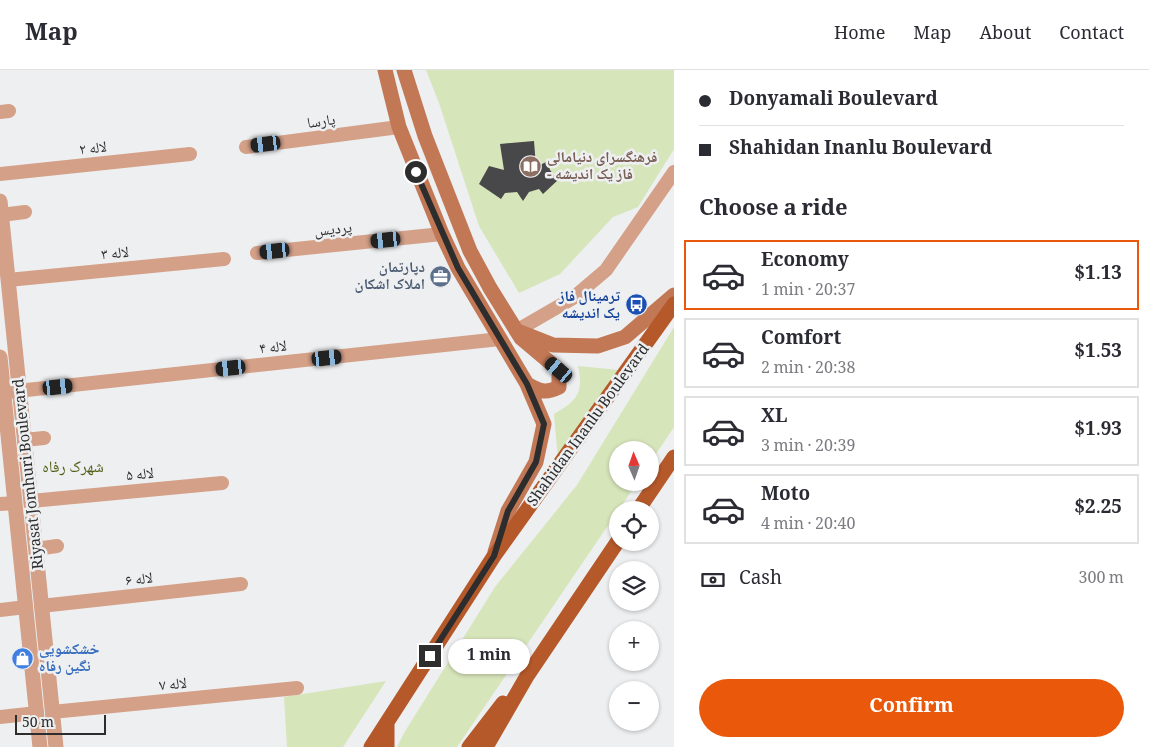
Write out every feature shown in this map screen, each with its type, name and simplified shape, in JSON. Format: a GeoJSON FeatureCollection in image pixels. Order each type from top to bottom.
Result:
{"type":"FeatureCollection","features":[{"type":"Feature","properties":{"kind":"main road"},"geometry":{"type":"LineString","coordinates":[[385,70],[399,127],[442,234],[458,268],[527,384],[544,424],[536,462],[508,511],[494,556]]}},
{"type":"Feature","properties":{"kind":"main road"},"geometry":{"type":"LineString","coordinates":[[404,70],[425,136],[470,251],[521,338],[559,370],[559,387],[550,391],[541,392],[527,384]]}},
{"type":"Feature","properties":{"kind":"main road"},"geometry":{"type":"LineString","coordinates":[[516,331],[553,345],[574,347],[598,346],[625,337],[674,295]]}},
{"type":"Feature","properties":{"kind":"main road","name":"Shahidan Inanlu Boulevard"},"geometry":{"type":"LineString","coordinates":[[371,747],[494,556],[674,304]]}},
{"type":"Feature","properties":{"kind":"main road"},"geometry":{"type":"LineString","coordinates":[[644,501],[674,457]]}},
{"type":"Feature","properties":{"kind":"main road"},"geometry":{"type":"LineString","coordinates":[[486,747],[527,676],[611,551]]}},
{"type":"Feature","properties":{"kind":"main road"},"geometry":{"type":"LineString","coordinates":[[469,747],[527,676]]}},
{"type":"Feature","properties":{"kind":"main road"},"geometry":{"type":"LineString","coordinates":[[387,723],[387,747]]}},
{"type":"Feature","properties":{"kind":"street","name":"پارسا"},"geometry":{"type":"LineString","coordinates":[[246,147],[399,127]]}},
{"type":"Feature","properties":{"kind":"street","name":"لاله ۲"},"geometry":{"type":"LineString","coordinates":[[0,174],[190,154]]}},
{"type":"Feature","properties":{"kind":"street"},"geometry":{"type":"LineString","coordinates":[[516,331],[573,298],[606,270],[674,172]]}},
{"type":"Feature","properties":{"kind":"street"},"geometry":{"type":"LineString","coordinates":[[1,208],[25,212]]}},
{"type":"Feature","properties":{"kind":"street","name":"Riyasat Jomhuri Boulevard"},"geometry":{"type":"LineString","coordinates":[[1,208],[56,747]]}},
{"type":"Feature","properties":{"kind":"street","name":"پردیس"},"geometry":{"type":"LineString","coordinates":[[257,253],[442,234]]}},
{"type":"Feature","properties":{"kind":"street","name":"لاله ۳"},"geometry":{"type":"LineString","coordinates":[[8,280],[224,259]]}},
{"type":"Feature","properties":{"kind":"street","name":"لاله ۴"},"geometry":{"type":"LineString","coordinates":[[2,393],[500,339]]}},
{"type":"Feature","properties":{"kind":"street","name":"Riyasat Jomhuri Boulevard"},"geometry":{"type":"LineString","coordinates":[[0,357],[2,393],[6,416],[8,503],[26,607],[40,747]]}},
{"type":"Feature","properties":{"kind":"street"},"geometry":{"type":"LineString","coordinates":[[2,376],[11,384],[16,383],[18,374]]}},
{"type":"Feature","properties":{"kind":"street"},"geometry":{"type":"LineString","coordinates":[[6,416],[10,409],[17,406],[20,407],[22,416]]}},
{"type":"Feature","properties":{"kind":"street"},"geometry":{"type":"LineString","coordinates":[[24,440],[44,438]]}},
{"type":"Feature","properties":{"kind":"street","name":"لاله ۵"},"geometry":{"type":"LineString","coordinates":[[31,501],[222,482]]}},
{"type":"Feature","properties":{"kind":"street"},"geometry":{"type":"LineString","coordinates":[[36,549],[56,546]]}},
{"type":"Feature","properties":{"kind":"street","name":"لاله ۶"},"geometry":{"type":"LineString","coordinates":[[42,606],[241,584]]}},
{"type":"Feature","properties":{"kind":"street"},"geometry":{"type":"LineString","coordinates":[[0,610],[26,607]]}},
{"type":"Feature","properties":{"kind":"street","name":"لاله ۷"},"geometry":{"type":"LineString","coordinates":[[52,712],[297,688]]}},
{"type":"Feature","properties":{"kind":"street"},"geometry":{"type":"LineString","coordinates":[[0,717],[37,713]]}},
{"type":"Feature","properties":{"kind":"green space"},"geometry":{"type":"Polygon","coordinates":[[[426,70],[674,70],[674,149],[638,207],[613,217],[560,274],[519,293],[479,226],[439,103],[426,70]]]}},
{"type":"Feature","properties":{"kind":"green space"},"geometry":{"type":"Polygon","coordinates":[[[674,327],[674,427],[659,450],[659,441],[609,441],[609,491],[632,491],[625,501],[609,501],[609,524],[457,747],[397,747],[495,587],[577,485],[674,327]]]}},
{"type":"Feature","properties":{"kind":"green space"},"geometry":{"type":"Polygon","coordinates":[[[578,366],[619,370],[558,460],[554,414],[568,405],[577,395],[580,383],[578,366]]]}},
{"type":"Feature","properties":{"kind":"green space"},"geometry":{"type":"Polygon","coordinates":[[[386,681],[343,747],[287,747],[284,697],[386,681]]]}},
{"type":"Feature","properties":{"kind":"building"},"geometry":{"type":"Polygon","coordinates":[[[534,141],[536,167],[548,161],[550,170],[558,180],[543,194],[539,189],[529,192],[523,201],[517,192],[505,193],[501,199],[479,184],[489,166],[504,170],[500,144],[534,141]]]}},
{"type":"Feature","properties":{"kind":"place","name":"فرهنگسرای دنیامالی - فاز یک اندیشه"},"geometry":{"type":"Point","coordinates":[531,166]}},
{"type":"Feature","properties":{"kind":"place","name":"دپارتمان املاک اشکان"},"geometry":{"type":"Point","coordinates":[441,276]}},
{"type":"Feature","properties":{"kind":"place","name":"ترمینال فاز یک اندیشه"},"geometry":{"type":"Point","coordinates":[636,305]}},
{"type":"Feature","properties":{"kind":"place","name":"خشکشویی نگین رفاه"},"geometry":{"type":"Point","coordinates":[23,658]}},
{"type":"Feature","properties":{"kind":"district","name":"شهرک رفاه"},"geometry":{"type":"Point","coordinates":[73,466]}},
{"type":"Feature","properties":{"kind":"route"},"geometry":{"type":"LineString","coordinates":[[416,172],[458,268],[527,384],[544,424],[536,462],[508,511],[494,556],[430,656]]}}]}
